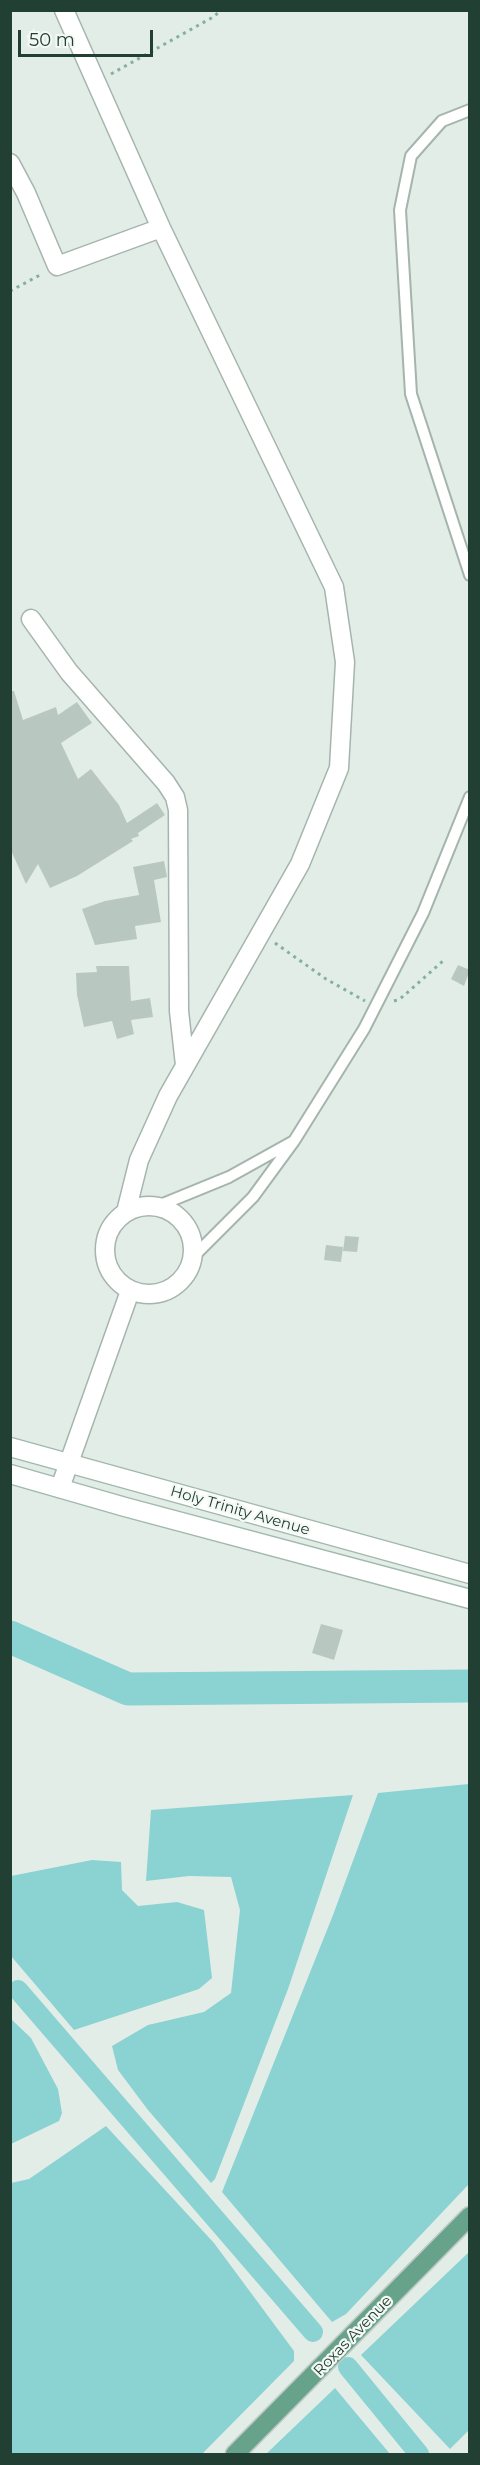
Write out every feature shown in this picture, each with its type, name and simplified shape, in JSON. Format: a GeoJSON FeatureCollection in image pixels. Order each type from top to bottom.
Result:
{"type":"FeatureCollection","features":[{"type":"Feature","properties":{"kind":"main road","name":"Roxas Avenue"},"geometry":{"type":"LineString","coordinates":[[235,2454],[470,2216]]}},
{"type":"Feature","properties":{"kind":"street"},"geometry":{"type":"LineString","coordinates":[[64,10],[161,228],[334,587],[345,662],[339,768],[300,864],[168,1096],[139,1161],[126,1212]]}},
{"type":"Feature","properties":{"kind":"street"},"geometry":{"type":"LineString","coordinates":[[10,163],[26,193],[57,267],[161,228]]}},
{"type":"Feature","properties":{"kind":"street"},"geometry":{"type":"LineString","coordinates":[[31,619],[69,672],[176,797],[178,810],[179,1011],[185,1065]]}},
{"type":"Feature","properties":{"kind":"street"},"geometry":{"type":"LineString","coordinates":[[142,1206],[158,1206],[174,1213],[186,1225],[193,1240],[194,1256],[188,1272],[177,1285],[163,1293],[146,1295],[130,1291],[116,1281],[104,1257],[107,1234],[113,1223],[126,1212],[142,1206]]}},
{"type":"Feature","properties":{"kind":"street"},"geometry":{"type":"LineString","coordinates":[[60,1488],[130,1291]]}},
{"type":"Feature","properties":{"kind":"street","name":"Holy Trinity Avenue"},"geometry":{"type":"LineString","coordinates":[[10,1447],[470,1574]]}},
{"type":"Feature","properties":{"kind":"street","name":"Holy Trinity Avenue"},"geometry":{"type":"LineString","coordinates":[[10,1474],[470,1599]]}},
{"type":"Feature","properties":{"kind":"lane"},"geometry":{"type":"LineString","coordinates":[[470,110],[442,121],[411,156],[400,210],[411,394],[470,575]]}},
{"type":"Feature","properties":{"kind":"lane"},"geometry":{"type":"LineString","coordinates":[[194,1256],[253,1197],[294,1141],[364,1029],[423,913],[470,797]]}},
{"type":"Feature","properties":{"kind":"lane"},"geometry":{"type":"LineString","coordinates":[[158,1206],[228,1177],[294,1141]]}},
{"type":"Feature","properties":{"kind":"path"},"geometry":{"type":"LineString","coordinates":[[96,82],[215,16],[220,10]]}},
{"type":"Feature","properties":{"kind":"path"},"geometry":{"type":"LineString","coordinates":[[10,291],[57,267]]}},
{"type":"Feature","properties":{"kind":"path"},"geometry":{"type":"LineString","coordinates":[[261,933],[326,979],[375,1006],[400,999],[444,962]]}},
{"type":"Feature","properties":{"kind":"water"},"geometry":{"type":"Polygon","coordinates":[[[469,1784],[469,2184],[346,2314],[332,2322],[222,2192],[333,1915],[378,1793],[469,1784]]]}},
{"type":"Feature","properties":{"kind":"water"},"geometry":{"type":"Polygon","coordinates":[[[353,1795],[288,1989],[215,2179],[211,2183],[148,2110],[118,2070],[112,2046],[148,2025],[204,2012],[231,1993],[240,1910],[231,1877],[189,1876],[146,1881],[151,1810],[353,1795]]]}},
{"type":"Feature","properties":{"kind":"water"},"geometry":{"type":"Polygon","coordinates":[[[92,1860],[121,1862],[122,1890],[138,1906],[177,1902],[204,1910],[212,1978],[199,1989],[74,2030],[11,1956],[11,1876],[92,1860]]]}},
{"type":"Feature","properties":{"kind":"water"},"geometry":{"type":"Polygon","coordinates":[[[10,2018],[31,2038],[58,2089],[62,2113],[59,2121],[11,2144],[10,2018]]]}},
{"type":"Feature","properties":{"kind":"water"},"geometry":{"type":"Polygon","coordinates":[[[106,2126],[214,2243],[294,2351],[294,2361],[202,2454],[11,2454],[11,2183],[29,2179],[106,2126]]]}},
{"type":"Feature","properties":{"kind":"water"},"geometry":{"type":"Polygon","coordinates":[[[469,2252],[469,2430],[450,2449],[361,2355],[469,2252]]]}},
{"type":"Feature","properties":{"kind":"water"},"geometry":{"type":"Polygon","coordinates":[[[335,2388],[390,2454],[266,2454],[335,2388]]]}},
{"type":"Feature","properties":{"kind":"building"},"geometry":{"type":"Polygon","coordinates":[[[10,691],[14,691],[23,720],[56,707],[58,715],[77,702],[92,723],[61,743],[78,779],[91,769],[119,805],[127,823],[157,803],[165,815],[138,833],[139,836],[131,839],[133,841],[77,876],[50,888],[38,864],[26,884],[10,848],[10,691]]]}},
{"type":"Feature","properties":{"kind":"building"},"geometry":{"type":"Polygon","coordinates":[[[164,861],[167,877],[154,880],[161,922],[135,926],[137,939],[95,945],[82,909],[105,901],[139,895],[133,867],[164,861]]]}},
{"type":"Feature","properties":{"kind":"building"},"geometry":{"type":"Polygon","coordinates":[[[458,965],[470,970],[464,986],[451,979],[458,965]]]}},
{"type":"Feature","properties":{"kind":"building"},"geometry":{"type":"Polygon","coordinates":[[[96,966],[129,966],[131,1001],[150,998],[153,1017],[131,1020],[134,1034],[117,1039],[112,1021],[84,1027],[77,995],[76,973],[97,972],[96,966]]]}},
{"type":"Feature","properties":{"kind":"building"},"geometry":{"type":"Polygon","coordinates":[[[345,1236],[359,1237],[357,1252],[343,1251],[345,1236]]]}},
{"type":"Feature","properties":{"kind":"building"},"geometry":{"type":"Polygon","coordinates":[[[326,1245],[343,1247],[341,1262],[324,1260],[326,1245]]]}},
{"type":"Feature","properties":{"kind":"building"},"geometry":{"type":"Polygon","coordinates":[[[321,1624],[343,1630],[334,1660],[312,1653],[321,1624]]]}},
{"type":"Feature","properties":{"kind":"waterway"},"geometry":{"type":"LineString","coordinates":[[10,1637],[128,1689],[470,1686]]}},
{"type":"Feature","properties":{"kind":"waterway"},"geometry":{"type":"LineString","coordinates":[[18,1990],[313,2332]]}},
{"type":"Feature","properties":{"kind":"waterway"},"geometry":{"type":"LineString","coordinates":[[348,2367],[419,2454]]}}]}
